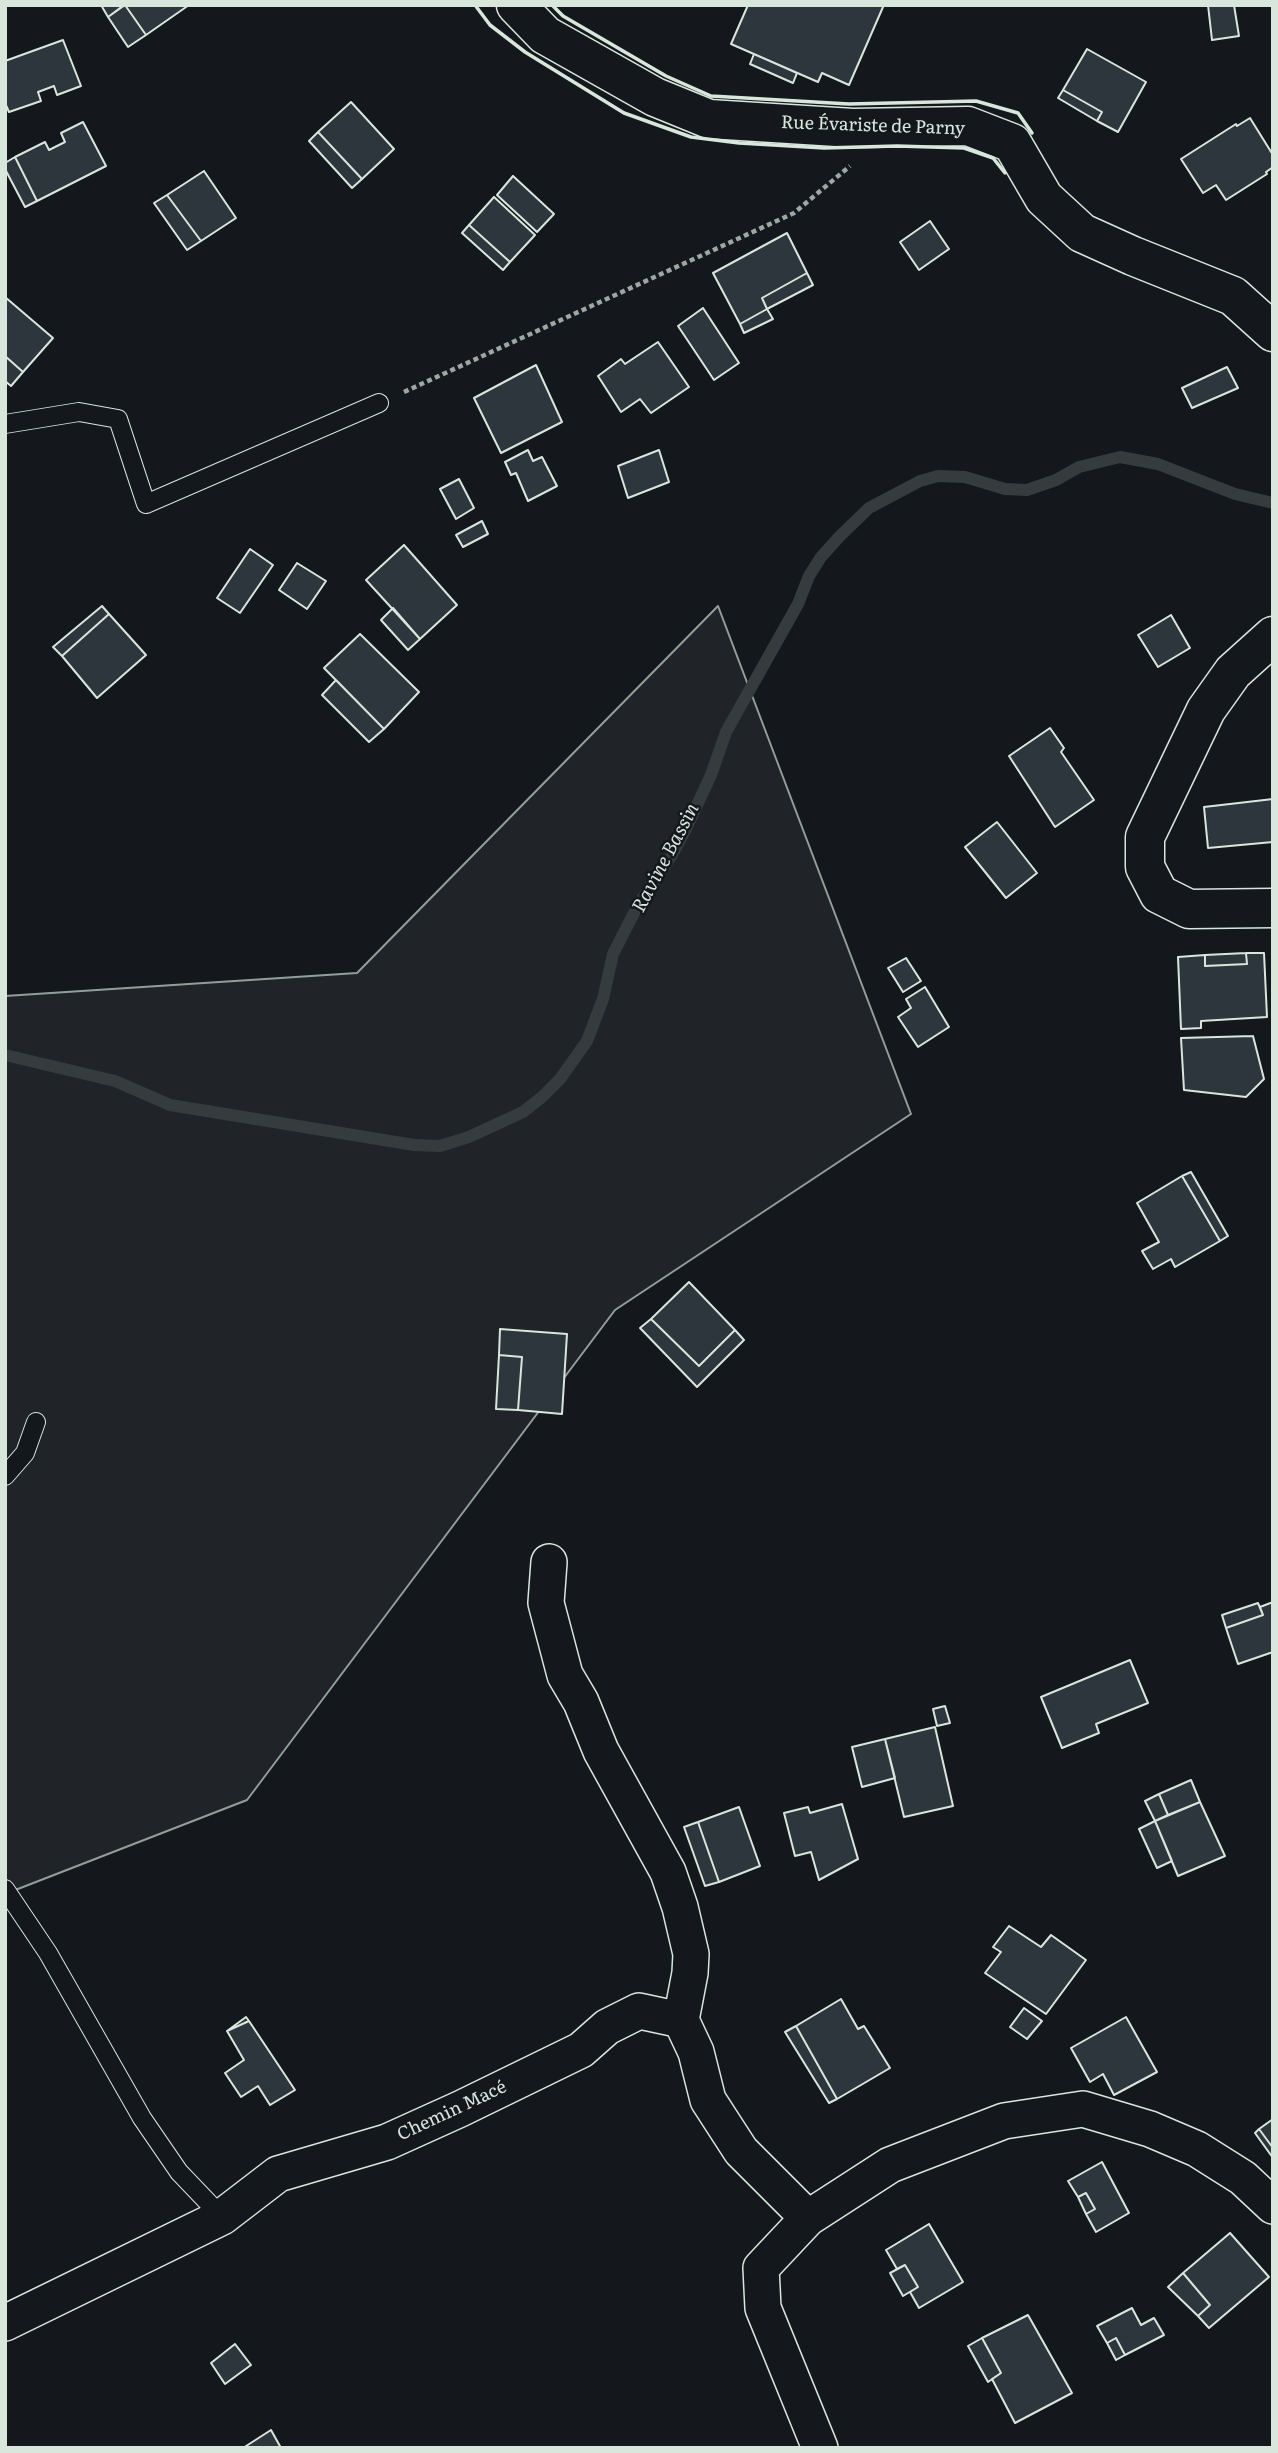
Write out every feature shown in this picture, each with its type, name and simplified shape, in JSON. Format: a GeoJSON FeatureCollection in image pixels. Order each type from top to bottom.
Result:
{"type":"FeatureCollection","features":[{"type":"Feature","properties":{"kind":"main road","name":"Rue Évariste de Parny"},"geometry":{"type":"LineString","coordinates":[[516,5],[545,35],[655,97],[709,119],[853,128],[968,126],[1012,144],[1044,198],[1082,233],[1233,296],[1273,332]]}},
{"type":"Feature","properties":{"kind":"main road"},"geometry":{"type":"LineString","coordinates":[[1273,636],[1233,673],[1206,710],[1146,837],[1145,867],[1159,894],[1189,909],[1273,908]]}},
{"type":"Feature","properties":{"kind":"street"},"geometry":{"type":"LineString","coordinates":[[549,1562],[546,1603],[565,1675],[581,1702],[601,1751],[668,1872],[680,1907],[691,1954],[681,2020],[696,2052],[708,2101],[741,2151],[808,2218]]}},
{"type":"Feature","properties":{"kind":"street","name":"Chemin Macé"},"geometry":{"type":"LineString","coordinates":[[5,2323],[222,2217],[278,2174],[387,2142],[581,2050],[607,2027],[639,2011],[681,2020]]}},
{"type":"Feature","properties":{"kind":"street"},"geometry":{"type":"LineString","coordinates":[[820,2448],[764,2308],[761,2267],[808,2218],[890,2165],[1004,2121],[1083,2109],[1150,2129],[1197,2148],[1243,2178],[1273,2207]]}},
{"type":"Feature","properties":{"kind":"lane"},"geometry":{"type":"LineString","coordinates":[[5,424],[79,412],[118,419],[146,504],[379,404]]}},
{"type":"Feature","properties":{"kind":"lane"},"geometry":{"type":"LineString","coordinates":[[5,1476],[25,1453],[36,1422]]}},
{"type":"Feature","properties":{"kind":"lane"},"geometry":{"type":"LineString","coordinates":[[5,1889],[48,1953],[142,2118],[179,2172],[222,2217]]}},
{"type":"Feature","properties":{"kind":"path"},"geometry":{"type":"LineString","coordinates":[[379,404],[794,213],[858,159],[853,128]]}},
{"type":"Feature","properties":{"kind":"shaded area"},"geometry":{"type":"Polygon","coordinates":[[[718,606],[911,1114],[615,1310],[247,1800],[5,1894],[5,996],[357,973],[718,606]]]}},
{"type":"Feature","properties":{"kind":"building"},"geometry":{"type":"Polygon","coordinates":[[[101,5],[124,5],[108,17],[101,5]]]}},
{"type":"Feature","properties":{"kind":"building"},"geometry":{"type":"Polygon","coordinates":[[[125,5],[146,35],[128,47],[108,17],[125,5]]]}},
{"type":"Feature","properties":{"kind":"building"},"geometry":{"type":"Polygon","coordinates":[[[125,5],[189,5],[146,35],[125,5]]]}},
{"type":"Feature","properties":{"kind":"building"},"geometry":{"type":"Polygon","coordinates":[[[748,5],[883,7],[849,85],[822,73],[818,82],[731,44],[748,5]]]}},
{"type":"Feature","properties":{"kind":"building"},"geometry":{"type":"Polygon","coordinates":[[[1208,5],[1234,5],[1239,36],[1212,40],[1208,5]]]}},
{"type":"Feature","properties":{"kind":"building"},"geometry":{"type":"Polygon","coordinates":[[[63,40],[81,86],[57,95],[54,86],[38,92],[41,101],[9,112],[5,103],[5,61],[63,40]]]}},
{"type":"Feature","properties":{"kind":"building"},"geometry":{"type":"Polygon","coordinates":[[[1087,49],[1146,82],[1118,132],[1097,121],[1102,112],[1063,90],[1087,49]]]}},
{"type":"Feature","properties":{"kind":"building"},"geometry":{"type":"Polygon","coordinates":[[[754,54],[797,73],[793,83],[750,64],[754,54]]]}},
{"type":"Feature","properties":{"kind":"building"},"geometry":{"type":"Polygon","coordinates":[[[1063,90],[1102,112],[1097,121],[1058,98],[1063,90]]]}},
{"type":"Feature","properties":{"kind":"building"},"geometry":{"type":"Polygon","coordinates":[[[351,102],[394,149],[362,179],[318,132],[351,102]]]}},
{"type":"Feature","properties":{"kind":"building"},"geometry":{"type":"Polygon","coordinates":[[[1250,118],[1273,155],[1273,167],[1267,174],[1226,200],[1216,185],[1203,193],[1181,159],[1250,118]]]}},
{"type":"Feature","properties":{"kind":"building"},"geometry":{"type":"Polygon","coordinates":[[[83,122],[106,166],[37,201],[15,157],[45,142],[49,150],[65,142],[61,133],[83,122]]]}},
{"type":"Feature","properties":{"kind":"building"},"geometry":{"type":"Polygon","coordinates":[[[318,132],[362,179],[352,188],[309,141],[318,132]]]}},
{"type":"Feature","properties":{"kind":"building"},"geometry":{"type":"Polygon","coordinates":[[[15,157],[37,201],[25,207],[5,169],[5,163],[15,157]]]}},
{"type":"Feature","properties":{"kind":"building"},"geometry":{"type":"Polygon","coordinates":[[[204,171],[236,218],[201,241],[167,195],[204,171]]]}},
{"type":"Feature","properties":{"kind":"building"},"geometry":{"type":"Polygon","coordinates":[[[513,176],[554,214],[537,232],[497,195],[513,176]]]}},
{"type":"Feature","properties":{"kind":"building"},"geometry":{"type":"Polygon","coordinates":[[[167,195],[201,241],[187,250],[154,203],[167,195]]]}},
{"type":"Feature","properties":{"kind":"building"},"geometry":{"type":"Polygon","coordinates":[[[494,197],[535,235],[510,262],[469,225],[494,197]]]}},
{"type":"Feature","properties":{"kind":"building"},"geometry":{"type":"Polygon","coordinates":[[[930,221],[949,249],[919,270],[900,242],[930,221]]]}},
{"type":"Feature","properties":{"kind":"building"},"geometry":{"type":"Polygon","coordinates":[[[469,225],[510,262],[503,270],[462,233],[469,225]]]}},
{"type":"Feature","properties":{"kind":"building"},"geometry":{"type":"Polygon","coordinates":[[[787,233],[807,273],[762,298],[767,309],[740,324],[713,273],[787,233]]]}},
{"type":"Feature","properties":{"kind":"building"},"geometry":{"type":"Polygon","coordinates":[[[807,273],[813,285],[767,309],[762,298],[807,273]]]}},
{"type":"Feature","properties":{"kind":"building"},"geometry":{"type":"Polygon","coordinates":[[[5,297],[53,338],[23,372],[5,356],[5,297]]]}},
{"type":"Feature","properties":{"kind":"building"},"geometry":{"type":"Polygon","coordinates":[[[703,308],[739,363],[714,380],[678,326],[703,308]]]}},
{"type":"Feature","properties":{"kind":"building"},"geometry":{"type":"Polygon","coordinates":[[[767,309],[773,319],[744,333],[740,324],[767,309]]]}},
{"type":"Feature","properties":{"kind":"building"},"geometry":{"type":"Polygon","coordinates":[[[658,342],[689,387],[651,413],[640,399],[621,412],[598,376],[621,359],[625,364],[658,342]]]}},
{"type":"Feature","properties":{"kind":"building"},"geometry":{"type":"Polygon","coordinates":[[[5,356],[23,372],[11,386],[5,381],[5,356]]]}},
{"type":"Feature","properties":{"kind":"building"},"geometry":{"type":"Polygon","coordinates":[[[536,365],[562,422],[501,453],[474,398],[536,365]]]}},
{"type":"Feature","properties":{"kind":"building"},"geometry":{"type":"Polygon","coordinates":[[[1227,367],[1238,388],[1192,408],[1182,388],[1227,367]]]}},
{"type":"Feature","properties":{"kind":"building"},"geometry":{"type":"Polygon","coordinates":[[[528,450],[533,461],[542,457],[557,486],[528,501],[516,473],[511,475],[505,462],[528,450]]]}},
{"type":"Feature","properties":{"kind":"building"},"geometry":{"type":"Polygon","coordinates":[[[659,450],[669,482],[628,498],[618,466],[659,450]]]}},
{"type":"Feature","properties":{"kind":"building"},"geometry":{"type":"Polygon","coordinates":[[[459,479],[474,508],[456,519],[440,489],[459,479]]]}},
{"type":"Feature","properties":{"kind":"building"},"geometry":{"type":"Polygon","coordinates":[[[482,521],[488,534],[463,547],[456,535],[482,521]]]}},
{"type":"Feature","properties":{"kind":"building"},"geometry":{"type":"Polygon","coordinates":[[[404,545],[457,605],[420,639],[366,580],[404,545]]]}},
{"type":"Feature","properties":{"kind":"building"},"geometry":{"type":"Polygon","coordinates":[[[250,549],[273,565],[240,613],[217,598],[250,549]]]}},
{"type":"Feature","properties":{"kind":"building"},"geometry":{"type":"Polygon","coordinates":[[[297,563],[326,581],[307,609],[279,590],[297,563]]]}},
{"type":"Feature","properties":{"kind":"building"},"geometry":{"type":"Polygon","coordinates":[[[102,606],[109,614],[62,656],[53,647],[102,606]]]}},
{"type":"Feature","properties":{"kind":"building"},"geometry":{"type":"Polygon","coordinates":[[[393,608],[420,639],[408,650],[381,620],[393,608]]]}},
{"type":"Feature","properties":{"kind":"building"},"geometry":{"type":"Polygon","coordinates":[[[109,614],[146,655],[97,698],[62,656],[109,614]]]}},
{"type":"Feature","properties":{"kind":"building"},"geometry":{"type":"Polygon","coordinates":[[[1171,615],[1190,648],[1158,667],[1138,635],[1171,615]]]}},
{"type":"Feature","properties":{"kind":"building"},"geometry":{"type":"Polygon","coordinates":[[[360,634],[419,692],[384,729],[324,668],[360,634]]]}},
{"type":"Feature","properties":{"kind":"building"},"geometry":{"type":"Polygon","coordinates":[[[336,680],[384,729],[369,742],[322,695],[336,680]]]}},
{"type":"Feature","properties":{"kind":"building"},"geometry":{"type":"Polygon","coordinates":[[[1050,728],[1064,748],[1061,752],[1094,800],[1055,827],[1009,756],[1050,728]]]}},
{"type":"Feature","properties":{"kind":"building"},"geometry":{"type":"Polygon","coordinates":[[[1273,799],[1273,842],[1208,848],[1204,807],[1273,799]]]}},
{"type":"Feature","properties":{"kind":"building"},"geometry":{"type":"Polygon","coordinates":[[[997,822],[1037,873],[1006,898],[965,847],[997,822]]]}},
{"type":"Feature","properties":{"kind":"building"},"geometry":{"type":"Polygon","coordinates":[[[1246,953],[1264,953],[1267,1017],[1201,1021],[1201,1028],[1181,1029],[1178,957],[1205,955],[1205,966],[1247,964],[1246,953]]]}},
{"type":"Feature","properties":{"kind":"building"},"geometry":{"type":"Polygon","coordinates":[[[1246,953],[1247,964],[1205,966],[1205,955],[1246,953]]]}},
{"type":"Feature","properties":{"kind":"building"},"geometry":{"type":"Polygon","coordinates":[[[906,958],[921,981],[903,992],[888,968],[906,958]]]}},
{"type":"Feature","properties":{"kind":"building"},"geometry":{"type":"Polygon","coordinates":[[[925,987],[949,1027],[918,1047],[898,1017],[911,1008],[906,999],[925,987]]]}},
{"type":"Feature","properties":{"kind":"building"},"geometry":{"type":"Polygon","coordinates":[[[1253,1036],[1264,1079],[1246,1097],[1184,1090],[1181,1038],[1253,1036]]]}},
{"type":"Feature","properties":{"kind":"building"},"geometry":{"type":"Polygon","coordinates":[[[1191,1172],[1228,1236],[1220,1241],[1182,1176],[1191,1172]]]}},
{"type":"Feature","properties":{"kind":"building"},"geometry":{"type":"Polygon","coordinates":[[[1182,1176],[1220,1241],[1175,1267],[1171,1259],[1153,1269],[1142,1251],[1159,1242],[1137,1203],[1182,1176]]]}},
{"type":"Feature","properties":{"kind":"building"},"geometry":{"type":"Polygon","coordinates":[[[689,1282],[735,1330],[699,1366],[651,1319],[689,1282]]]}},
{"type":"Feature","properties":{"kind":"building"},"geometry":{"type":"Polygon","coordinates":[[[651,1319],[699,1366],[735,1330],[744,1340],[697,1387],[640,1328],[651,1319]]]}},
{"type":"Feature","properties":{"kind":"building"},"geometry":{"type":"Polygon","coordinates":[[[500,1329],[567,1334],[562,1414],[518,1410],[522,1357],[499,1355],[500,1329]]]}},
{"type":"Feature","properties":{"kind":"building"},"geometry":{"type":"Polygon","coordinates":[[[499,1355],[522,1357],[518,1410],[496,1409],[499,1355]]]}},
{"type":"Feature","properties":{"kind":"building"},"geometry":{"type":"Polygon","coordinates":[[[1273,1602],[1273,1652],[1238,1664],[1226,1628],[1263,1615],[1260,1607],[1273,1602]]]}},
{"type":"Feature","properties":{"kind":"building"},"geometry":{"type":"Polygon","coordinates":[[[1258,1603],[1263,1615],[1226,1628],[1222,1615],[1258,1603]]]}},
{"type":"Feature","properties":{"kind":"building"},"geometry":{"type":"Polygon","coordinates":[[[1130,1660],[1148,1703],[1096,1724],[1099,1733],[1062,1748],[1041,1697],[1130,1660]]]}},
{"type":"Feature","properties":{"kind":"building"},"geometry":{"type":"Polygon","coordinates":[[[945,1706],[950,1723],[937,1726],[933,1709],[945,1706]]]}},
{"type":"Feature","properties":{"kind":"building"},"geometry":{"type":"Polygon","coordinates":[[[935,1727],[953,1806],[904,1817],[885,1739],[935,1727]]]}},
{"type":"Feature","properties":{"kind":"building"},"geometry":{"type":"Polygon","coordinates":[[[885,1739],[895,1778],[862,1787],[852,1747],[885,1739]]]}},
{"type":"Feature","properties":{"kind":"building"},"geometry":{"type":"Polygon","coordinates":[[[1191,1780],[1200,1802],[1168,1815],[1159,1794],[1191,1780]]]}},
{"type":"Feature","properties":{"kind":"building"},"geometry":{"type":"Polygon","coordinates":[[[1159,1794],[1168,1815],[1155,1821],[1145,1801],[1159,1794]]]}},
{"type":"Feature","properties":{"kind":"building"},"geometry":{"type":"Polygon","coordinates":[[[1200,1802],[1225,1856],[1178,1876],[1155,1821],[1200,1802]]]}},
{"type":"Feature","properties":{"kind":"building"},"geometry":{"type":"Polygon","coordinates":[[[842,1804],[858,1859],[819,1880],[811,1852],[795,1856],[784,1813],[808,1807],[810,1813],[842,1804]]]}},
{"type":"Feature","properties":{"kind":"building"},"geometry":{"type":"Polygon","coordinates":[[[739,1807],[760,1866],[719,1882],[698,1822],[739,1807]]]}},
{"type":"Feature","properties":{"kind":"building"},"geometry":{"type":"Polygon","coordinates":[[[1155,1821],[1172,1861],[1157,1868],[1139,1829],[1155,1821]]]}},
{"type":"Feature","properties":{"kind":"building"},"geometry":{"type":"Polygon","coordinates":[[[698,1822],[719,1882],[705,1886],[684,1827],[698,1822]]]}},
{"type":"Feature","properties":{"kind":"building"},"geometry":{"type":"Polygon","coordinates":[[[1009,1926],[1041,1947],[1051,1935],[1086,1960],[1046,2014],[985,1973],[1001,1952],[993,1947],[1009,1926]]]}},
{"type":"Feature","properties":{"kind":"building"},"geometry":{"type":"Polygon","coordinates":[[[841,1999],[858,2029],[864,2026],[890,2068],[837,2099],[796,2026],[841,1999]]]}},
{"type":"Feature","properties":{"kind":"building"},"geometry":{"type":"Polygon","coordinates":[[[1024,2008],[1042,2021],[1027,2039],[1010,2027],[1024,2008]]]}},
{"type":"Feature","properties":{"kind":"building"},"geometry":{"type":"Polygon","coordinates":[[[246,2017],[249,2021],[227,2031],[246,2017]]]}},
{"type":"Feature","properties":{"kind":"building"},"geometry":{"type":"Polygon","coordinates":[[[1126,2017],[1157,2072],[1114,2095],[1103,2074],[1090,2082],[1071,2048],[1126,2017]]]}},
{"type":"Feature","properties":{"kind":"building"},"geometry":{"type":"Polygon","coordinates":[[[249,2021],[295,2090],[270,2105],[258,2086],[241,2097],[225,2073],[244,2060],[227,2031],[249,2021]]]}},
{"type":"Feature","properties":{"kind":"building"},"geometry":{"type":"Polygon","coordinates":[[[796,2026],[837,2099],[829,2103],[785,2032],[796,2026]]]}},
{"type":"Feature","properties":{"kind":"building"},"geometry":{"type":"Polygon","coordinates":[[[1273,2119],[1273,2148],[1259,2129],[1273,2119]]]}},
{"type":"Feature","properties":{"kind":"building"},"geometry":{"type":"Polygon","coordinates":[[[1259,2129],[1273,2148],[1273,2158],[1255,2133],[1259,2129]]]}},
{"type":"Feature","properties":{"kind":"building"},"geometry":{"type":"Polygon","coordinates":[[[1102,2162],[1129,2213],[1096,2232],[1086,2214],[1095,2209],[1086,2193],[1078,2197],[1068,2181],[1102,2162]]]}},
{"type":"Feature","properties":{"kind":"building"},"geometry":{"type":"Polygon","coordinates":[[[1086,2193],[1095,2209],[1086,2214],[1078,2197],[1086,2193]]]}},
{"type":"Feature","properties":{"kind":"building"},"geometry":{"type":"Polygon","coordinates":[[[929,2224],[963,2282],[919,2308],[910,2292],[918,2287],[905,2265],[897,2269],[886,2250],[929,2224]]]}},
{"type":"Feature","properties":{"kind":"building"},"geometry":{"type":"Polygon","coordinates":[[[1230,2233],[1269,2277],[1209,2328],[1198,2316],[1210,2305],[1183,2273],[1230,2233]]]}},
{"type":"Feature","properties":{"kind":"building"},"geometry":{"type":"Polygon","coordinates":[[[905,2265],[918,2287],[903,2296],[890,2273],[905,2265]]]}},
{"type":"Feature","properties":{"kind":"building"},"geometry":{"type":"Polygon","coordinates":[[[1183,2273],[1210,2305],[1198,2316],[1168,2287],[1183,2273]]]}},
{"type":"Feature","properties":{"kind":"building"},"geometry":{"type":"Polygon","coordinates":[[[1132,2308],[1141,2325],[1154,2318],[1164,2335],[1125,2355],[1116,2338],[1107,2343],[1097,2326],[1132,2308]]]}},
{"type":"Feature","properties":{"kind":"building"},"geometry":{"type":"Polygon","coordinates":[[[1028,2315],[1072,2393],[1015,2423],[992,2379],[1001,2373],[982,2338],[1028,2315]]]}},
{"type":"Feature","properties":{"kind":"building"},"geometry":{"type":"Polygon","coordinates":[[[982,2338],[1001,2373],[988,2382],[968,2346],[982,2338]]]}},
{"type":"Feature","properties":{"kind":"building"},"geometry":{"type":"Polygon","coordinates":[[[1116,2338],[1125,2355],[1116,2360],[1107,2343],[1116,2338]]]}},
{"type":"Feature","properties":{"kind":"building"},"geometry":{"type":"Polygon","coordinates":[[[235,2344],[251,2365],[225,2384],[211,2363],[235,2344]]]}},
{"type":"Feature","properties":{"kind":"building"},"geometry":{"type":"Polygon","coordinates":[[[271,2430],[281,2448],[243,2448],[271,2430]]]}},
{"type":"Feature","properties":{"kind":"waterway","name":"Ravine Bassin"},"geometry":{"type":"LineString","coordinates":[[5,1055],[115,1081],[170,1105],[414,1145],[440,1146],[469,1137],[523,1112],[542,1097],[560,1079],[587,1041],[603,999],[613,954],[638,905],[685,831],[711,775],[726,732],[798,604],[809,576],[821,557],[869,508],[920,481],[938,476],[965,477],[1005,489],[1027,490],[1056,480],[1079,467],[1120,457],[1158,464],[1235,494],[1273,503]]}},
{"type":"Feature","properties":{"kind":"wall"},"geometry":{"type":"LineString","coordinates":[[475,5],[490,25],[525,52],[624,113],[691,137],[824,148],[964,148],[993,158],[1005,173]]}},
{"type":"Feature","properties":{"kind":"wall"},"geometry":{"type":"LineString","coordinates":[[552,5],[563,16],[666,76],[711,96],[849,104],[976,101],[1018,113],[1032,133]]}}]}
